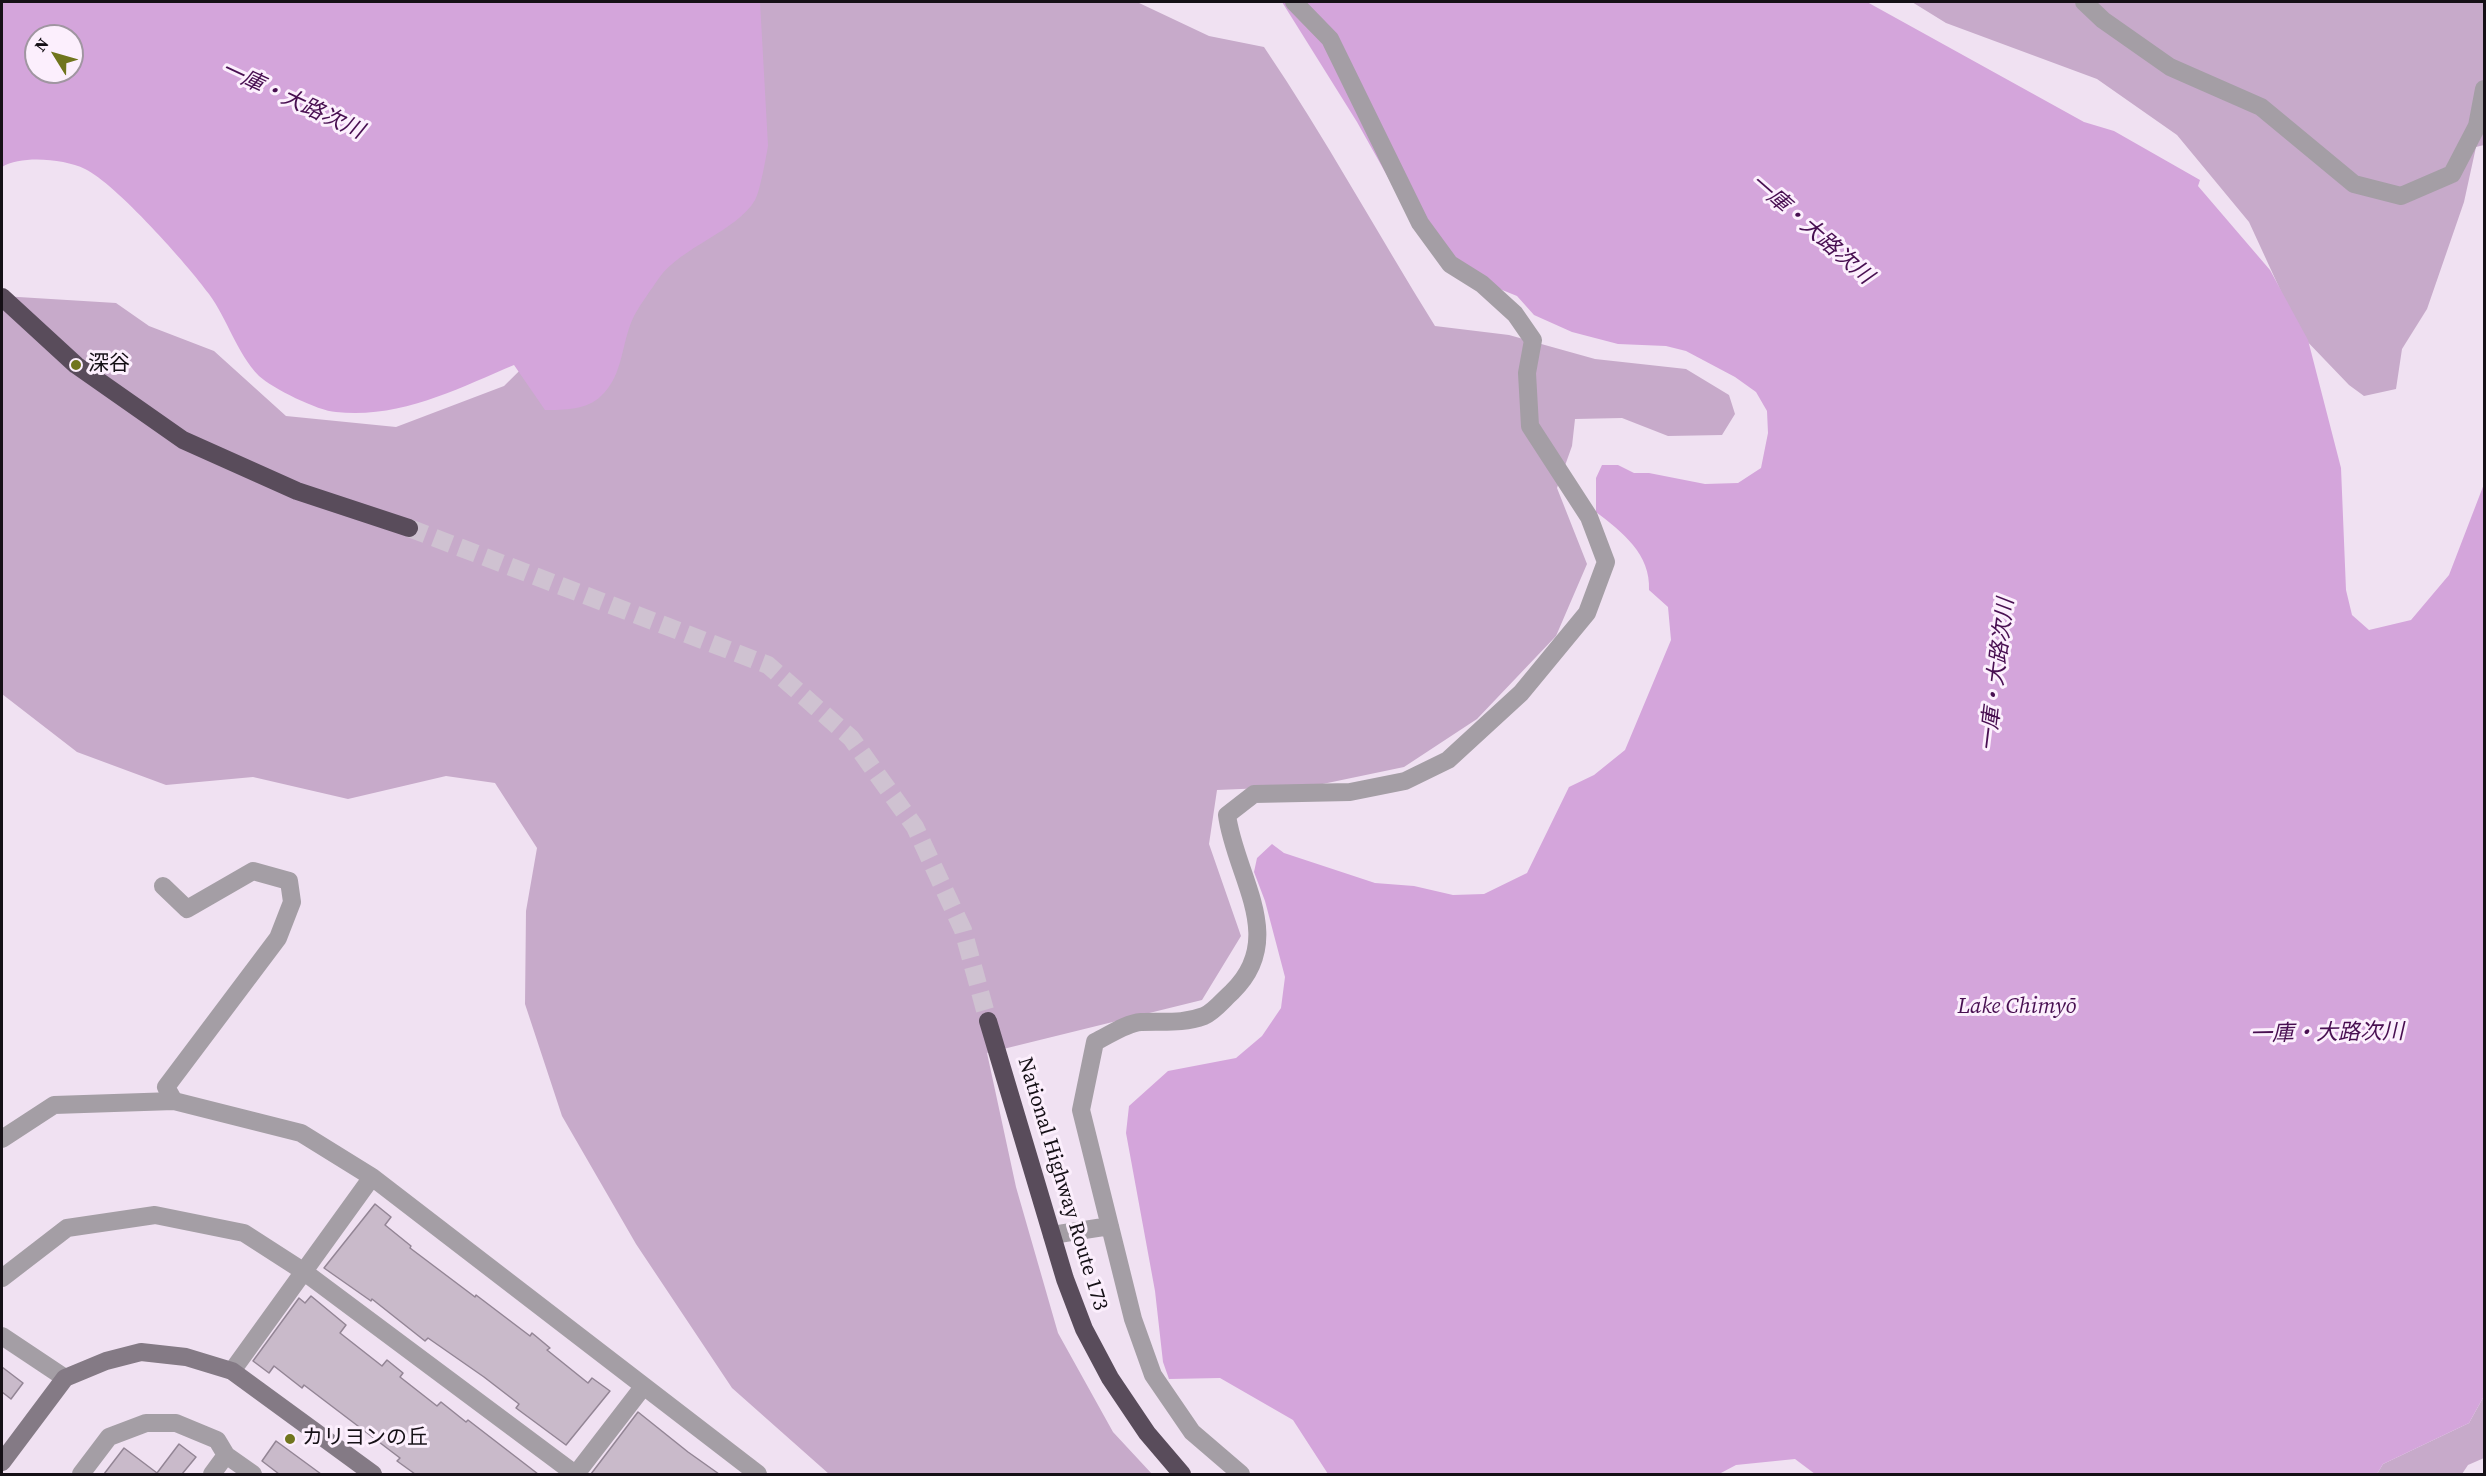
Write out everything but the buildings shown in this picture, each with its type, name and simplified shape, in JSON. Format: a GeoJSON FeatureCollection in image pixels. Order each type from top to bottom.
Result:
{"type":"FeatureCollection","features":[{"type":"Feature","properties":{"kind":"highway"},"geometry":{"type":"LineString","coordinates":[[2,297],[9,312],[76,365],[183,441],[297,491],[409,528]]}},
{"type":"Feature","properties":{"kind":"highway","name":"National Highway Route 173"},"geometry":{"type":"LineString","coordinates":[[988,1021],[1052,1235],[1084,1329],[1104,1368],[1147,1433],[1182,1474]]}},
{"type":"Feature","properties":{"kind":"street"},"geometry":{"type":"LineString","coordinates":[[1241,1474],[1192,1432],[1153,1375],[1133,1318],[1081,1110],[1095,1041],[1138,1022],[1171,1023],[1206,1015],[1238,985],[1253,960],[1258,922],[1230,837],[1227,815],[1254,794],[1350,792],[1405,781],[1448,760],[1521,693],[1587,613],[1606,562],[1589,518],[1530,426],[1527,373],[1533,340],[1515,314],[1482,284],[1450,264],[1420,223],[1330,39],[1293,2]]}},
{"type":"Feature","properties":{"kind":"street"},"geometry":{"type":"LineString","coordinates":[[2084,2],[2103,20],[2170,67],[2261,107],[2354,184],[2401,196],[2452,174],[2477,126],[2484,89]]}},
{"type":"Feature","properties":{"kind":"street"},"geometry":{"type":"LineString","coordinates":[[163,886],[187,909],[253,871],[289,881],[292,902],[278,938],[166,1087],[174,1101]]}},
{"type":"Feature","properties":{"kind":"street"},"geometry":{"type":"LineString","coordinates":[[2,1138],[54,1105],[174,1101],[301,1133],[372,1177],[759,1474]]}},
{"type":"Feature","properties":{"kind":"street"},"geometry":{"type":"LineString","coordinates":[[232,1371],[372,1177]]}},
{"type":"Feature","properties":{"kind":"street"},"geometry":{"type":"LineString","coordinates":[[2,1278],[67,1228],[155,1215],[244,1233],[303,1271],[575,1474],[643,1387]]}},
{"type":"Feature","properties":{"kind":"street"},"geometry":{"type":"LineString","coordinates":[[1052,1235],[1110,1226]]}},
{"type":"Feature","properties":{"kind":"street"},"geometry":{"type":"LineString","coordinates":[[2,1336],[65,1378]]}},
{"type":"Feature","properties":{"kind":"street"},"geometry":{"type":"LineString","coordinates":[[2,1462],[65,1378],[105,1361],[141,1352],[186,1357],[232,1371],[371,1474]]}},
{"type":"Feature","properties":{"kind":"street"},"geometry":{"type":"LineString","coordinates":[[81,1474],[109,1437],[146,1423],[176,1423],[217,1440],[226,1455],[253,1474]]}},
{"type":"Feature","properties":{"kind":"street"},"geometry":{"type":"LineString","coordinates":[[212,1474],[226,1455]]}},
{"type":"Feature","properties":{"kind":"shaded area"},"geometry":{"type":"Polygon","coordinates":[[[660,2],[1137,2],[1209,36],[1264,47],[1308,115],[1435,326],[1509,335],[1595,359],[1686,369],[1729,395],[1735,414],[1722,435],[1668,436],[1622,418],[1575,419],[1572,446],[1557,488],[1587,564],[1556,636],[1477,719],[1404,767],[1313,786],[1217,790],[1209,844],[1241,936],[1202,1000],[987,1053],[1016,1187],[1058,1333],[1113,1432],[1152,1474],[829,1474],[732,1388],[636,1244],[562,1116],[525,1004],[526,911],[537,848],[495,783],[446,776],[348,799],[253,777],[166,785],[77,752],[2,694],[2,296],[116,303],[149,326],[214,351],[286,416],[396,427],[504,386],[585,306],[660,2]]]}},
{"type":"Feature","properties":{"kind":"shaded area"},"geometry":{"type":"Polygon","coordinates":[[[1912,2],[2484,2],[2484,145],[2476,147],[2464,202],[2427,309],[2402,349],[2396,389],[2364,396],[2349,385],[2301,335],[2249,222],[2177,135],[2097,79],[1946,23],[1912,2]]]}},
{"type":"Feature","properties":{"kind":"shaded area"},"geometry":{"type":"Polygon","coordinates":[[[2484,1396],[2484,1458],[2468,1465],[2462,1474],[2377,1474],[2383,1464],[2469,1423],[2484,1396]]]}},
{"type":"Feature","properties":{"kind":"water","name":"一庫・大路次川"},"geometry":{"type":"Polygon","coordinates":[[[2,2],[760,2],[768,146],[757,196],[747,211],[736,221],[681,257],[659,278],[634,316],[618,368],[608,388],[595,401],[575,408],[545,410],[514,365],[450,392],[405,407],[360,413],[328,411],[307,403],[274,387],[259,376],[244,357],[216,304],[199,281],[151,226],[98,177],[85,169],[55,161],[32,160],[10,163],[2,167],[2,2]]]}},
{"type":"Feature","properties":{"kind":"water","name":"Lake Chimyō"},"geometry":{"type":"Polygon","coordinates":[[[1282,2],[1867,2],[2084,122],[2114,131],[2200,180],[2198,186],[2270,270],[2308,340],[2341,468],[2346,590],[2352,615],[2369,630],[2411,620],[2449,575],[2484,484],[2484,1396],[2469,1423],[2383,1464],[2377,1474],[1815,1474],[1795,1459],[1736,1465],[1719,1474],[1328,1474],[1293,1420],[1220,1378],[1169,1379],[1163,1362],[1155,1291],[1126,1133],[1129,1106],[1168,1071],[1236,1058],[1262,1036],[1281,1008],[1285,977],[1265,901],[1254,872],[1257,858],[1272,844],[1284,853],[1375,883],[1414,886],[1453,895],[1484,894],[1527,873],[1569,787],[1594,775],[1625,750],[1671,640],[1668,607],[1649,590],[1645,565],[1640,555],[1625,536],[1596,512],[1596,478],[1602,465],[1618,465],[1634,473],[1649,473],[1705,484],[1738,483],[1761,468],[1768,433],[1767,411],[1756,392],[1735,377],[1686,351],[1666,346],[1618,344],[1572,332],[1534,315],[1517,296],[1448,268],[1426,245],[1357,122],[1282,2]]]}},
{"type":"Feature","properties":{"kind":"tunnel"},"geometry":{"type":"LineString","coordinates":[[409,528],[768,665],[851,738],[915,827],[963,930],[988,1021]]}},
{"type":"Feature","properties":{"kind":"place","name":"深谷"},"geometry":{"type":"Point","coordinates":[76,365]}},
{"type":"Feature","properties":{"kind":"place","name":"カリヨンの丘"},"geometry":{"type":"Point","coordinates":[290,1439]}}]}
